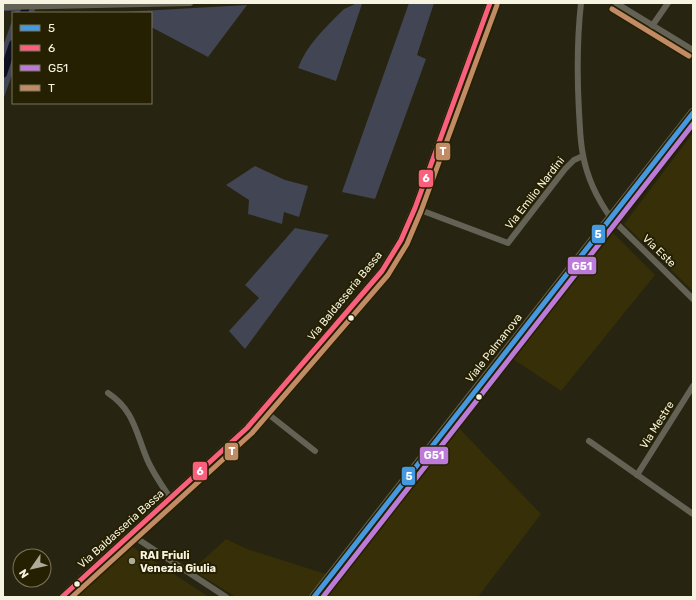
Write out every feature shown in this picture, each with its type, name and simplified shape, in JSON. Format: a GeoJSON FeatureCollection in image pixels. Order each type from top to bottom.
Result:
{"type":"FeatureCollection","features":[{"type":"Feature","properties":{"kind":"main road","name":"Viale Palmanova"},"geometry":{"type":"LineString","coordinates":[[314,597],[693,114]]}},
{"type":"Feature","properties":{"kind":"street"},"geometry":{"type":"LineString","coordinates":[[3,7],[190,3]]}},
{"type":"Feature","properties":{"kind":"street","name":"Via Baldasseria Bassa"},"geometry":{"type":"LineString","coordinates":[[62,597],[232,443],[263,410],[382,271],[401,240],[415,208],[490,3]]}},
{"type":"Feature","properties":{"kind":"street"},"geometry":{"type":"LineString","coordinates":[[582,3],[579,24],[578,81],[583,156],[595,190],[611,218]]}},
{"type":"Feature","properties":{"kind":"street"},"geometry":{"type":"LineString","coordinates":[[618,3],[652,26],[693,50]]}},
{"type":"Feature","properties":{"kind":"street"},"geometry":{"type":"LineString","coordinates":[[652,26],[668,3]]}},
{"type":"Feature","properties":{"kind":"street","name":"Via Emilio Nardini"},"geometry":{"type":"LineString","coordinates":[[415,208],[508,243],[565,169],[574,160],[583,156]]}},
{"type":"Feature","properties":{"kind":"street","name":"Via Este"},"geometry":{"type":"LineString","coordinates":[[611,218],[693,299]]}},
{"type":"Feature","properties":{"kind":"street","name":"Via Mestre"},"geometry":{"type":"LineString","coordinates":[[637,475],[693,386]]}},
{"type":"Feature","properties":{"kind":"street"},"geometry":{"type":"LineString","coordinates":[[108,393],[121,402],[134,422],[148,460],[171,499]]}},
{"type":"Feature","properties":{"kind":"street"},"geometry":{"type":"LineString","coordinates":[[263,410],[315,451]]}},
{"type":"Feature","properties":{"kind":"street"},"geometry":{"type":"LineString","coordinates":[[589,441],[693,514]]}},
{"type":"Feature","properties":{"kind":"street"},"geometry":{"type":"LineString","coordinates":[[130,534],[226,597]]}},
{"type":"Feature","properties":{"kind":"shaded area"},"geometry":{"type":"Polygon","coordinates":[[[3,3],[37,3],[34,12],[3,11],[3,3]]]}},
{"type":"Feature","properties":{"kind":"shaded area"},"geometry":{"type":"Polygon","coordinates":[[[409,3],[434,3],[417,55],[426,59],[375,199],[342,192],[409,3]]]}},
{"type":"Feature","properties":{"kind":"shaded area"},"geometry":{"type":"Polygon","coordinates":[[[355,4],[362,4],[336,81],[298,68],[306,52],[322,32],[344,9],[355,4]]]}},
{"type":"Feature","properties":{"kind":"shaded area"},"geometry":{"type":"Polygon","coordinates":[[[247,5],[208,57],[152,28],[152,12],[123,12],[247,5]]]}},
{"type":"Feature","properties":{"kind":"shaded area"},"geometry":{"type":"Polygon","coordinates":[[[12,21],[12,75],[3,100],[3,46],[12,21]]]}},
{"type":"Feature","properties":{"kind":"shaded area"},"geometry":{"type":"Polygon","coordinates":[[[693,133],[693,291],[624,224],[693,133]]]}},
{"type":"Feature","properties":{"kind":"shaded area"},"geometry":{"type":"Polygon","coordinates":[[[255,166],[285,180],[308,186],[299,217],[284,212],[282,224],[248,214],[249,200],[226,185],[255,166]]]}},
{"type":"Feature","properties":{"kind":"shaded area"},"geometry":{"type":"Polygon","coordinates":[[[295,228],[329,235],[245,349],[229,331],[259,298],[245,285],[295,228]]]}},
{"type":"Feature","properties":{"kind":"shaded area"},"geometry":{"type":"Polygon","coordinates":[[[613,233],[655,275],[561,391],[513,359],[613,233]]]}},
{"type":"Feature","properties":{"kind":"shaded area"},"geometry":{"type":"Polygon","coordinates":[[[459,428],[541,514],[478,597],[325,597],[459,428]]]}},
{"type":"Feature","properties":{"kind":"shaded area"},"geometry":{"type":"Polygon","coordinates":[[[226,539],[247,549],[326,574],[307,597],[236,597],[192,570],[226,539]]]}},
{"type":"Feature","properties":{"kind":"shaded area","name":"RAI Friuli Venezia Giulia"},"geometry":{"type":"Polygon","coordinates":[[[129,545],[131,546],[209,597],[72,597],[129,545]]]}},
{"type":"Feature","properties":{"kind":"waterway"},"geometry":{"type":"LineString","coordinates":[[24,12],[27,3]]}},
{"type":"Feature","properties":{"kind":"waterway"},"geometry":{"type":"LineString","coordinates":[[3,74],[12,47]]}},
{"type":"Feature","properties":{"kind":"transit line","name":"6"},"geometry":{"type":"LineString","coordinates":[[62,597],[247,428],[382,271],[401,240],[415,208],[490,3]]}},
{"type":"Feature","properties":{"kind":"transit line","name":"T"},"geometry":{"type":"LineString","coordinates":[[72,597],[252,433],[388,275],[407,244],[421,211],[497,5]]}},
{"type":"Feature","properties":{"kind":"transit line","name":"T"},"geometry":{"type":"LineString","coordinates":[[612,9],[689,56]]}},
{"type":"Feature","properties":{"kind":"transit line","name":"5"},"geometry":{"type":"LineString","coordinates":[[314,597],[693,113]]}},
{"type":"Feature","properties":{"kind":"transit line","name":"G51"},"geometry":{"type":"LineString","coordinates":[[323,597],[693,124]]}},
{"type":"Feature","properties":{"kind":"place","name":"RAI Friuli Venezia Giulia"},"geometry":{"type":"Point","coordinates":[132,561]}}]}
